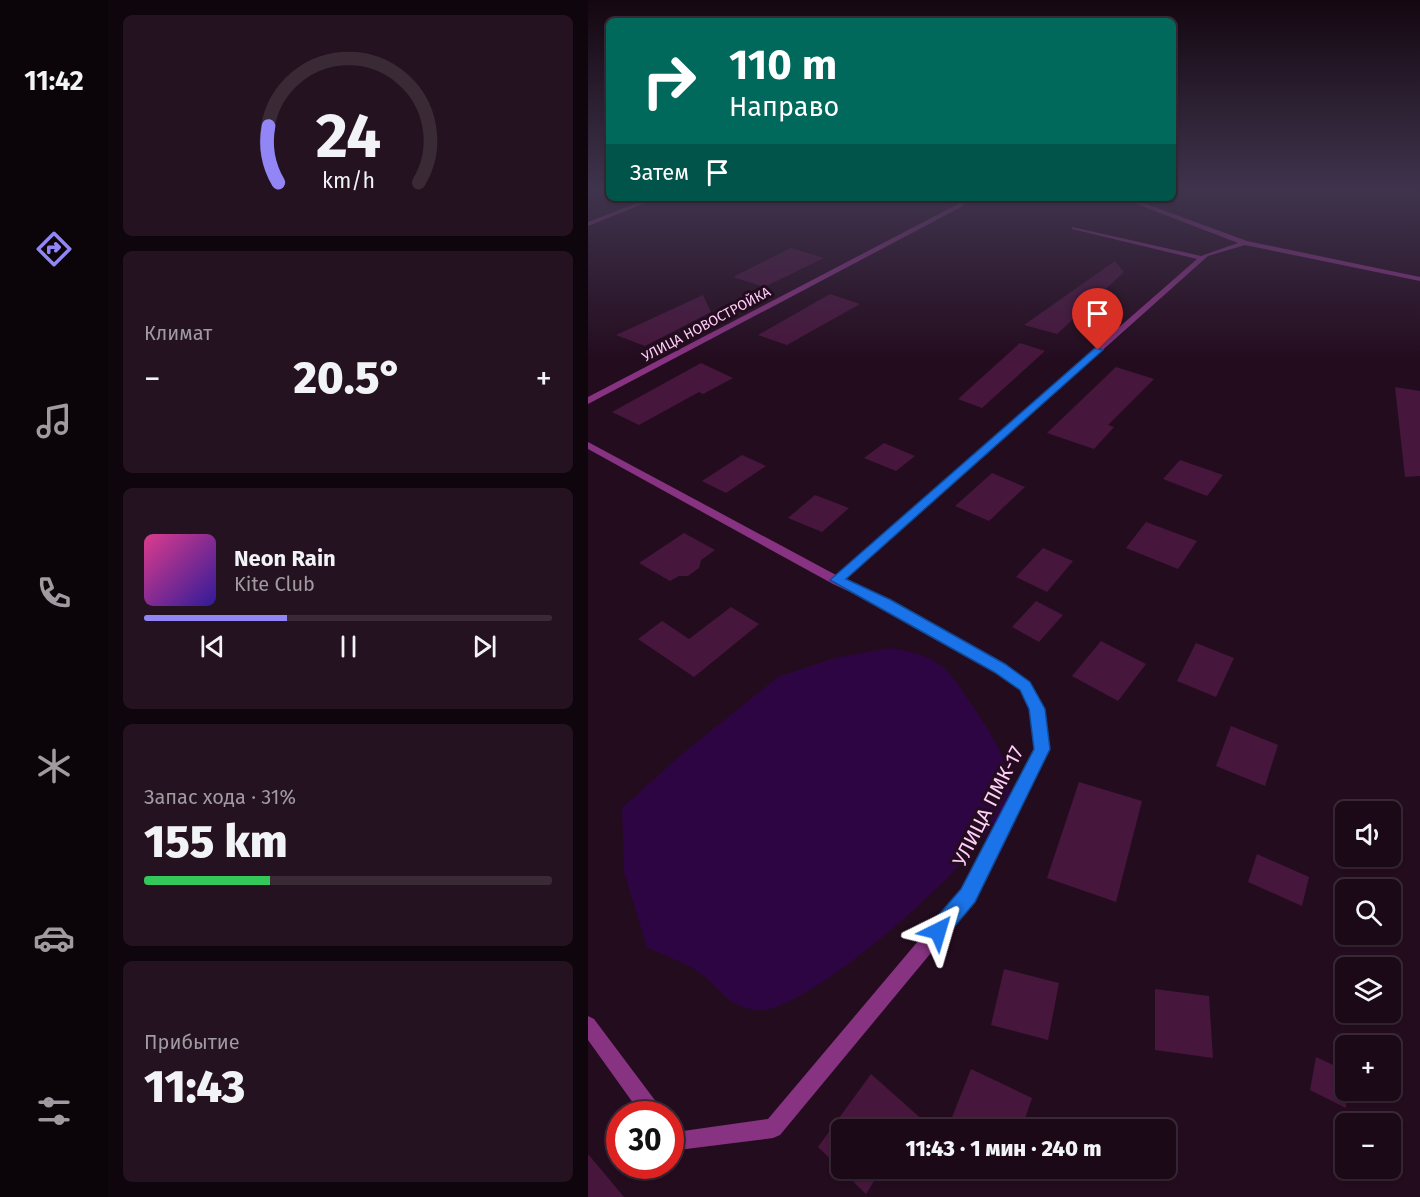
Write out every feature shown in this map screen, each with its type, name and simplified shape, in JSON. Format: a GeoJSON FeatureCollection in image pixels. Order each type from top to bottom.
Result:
{"type":"FeatureCollection","features":[{"type":"Feature","properties":{"kind":"street","name":"УЛИЦА НОВОСТРОЙКА"},"geometry":{"type":"LineString","coordinates":[[588,401],[883,246]]}},
{"type":"Feature","properties":{"kind":"street"},"geometry":{"type":"LineString","coordinates":[[1150,246],[1202,258]]}},
{"type":"Feature","properties":{"kind":"street"},"geometry":{"type":"LineString","coordinates":[[837,580],[1202,258],[1237,246]]}},
{"type":"Feature","properties":{"kind":"street"},"geometry":{"type":"LineString","coordinates":[[1259,246],[1420,279]]}},
{"type":"Feature","properties":{"kind":"street","name":"УЛИЦА ПМК-17"},"geometry":{"type":"LineString","coordinates":[[588,444],[837,580],[886,604],[999,668],[1025,686],[1037,709],[1042,749],[968,895],[773,1128],[684,1140]]}},
{"type":"Feature","properties":{"kind":"street"},"geometry":{"type":"LineString","coordinates":[[588,1025],[644,1101]]}},
{"type":"Feature","properties":{"kind":"shaded area"},"geometry":{"type":"Polygon","coordinates":[[[890,648],[932,660],[957,682],[1000,752],[1008,776],[1008,799],[996,822],[971,853],[936,889],[855,959],[815,987],[781,1005],[756,1010],[745,1008],[730,1000],[694,969],[647,947],[624,872],[622,808],[683,753],[778,677],[835,658],[890,648]]]}},
{"type":"Feature","properties":{"kind":"building"},"geometry":{"type":"Polygon","coordinates":[[[791,248],[824,258],[764,287],[733,277],[791,248]]]}},
{"type":"Feature","properties":{"kind":"building"},"geometry":{"type":"Polygon","coordinates":[[[1115,261],[1124,272],[1057,334],[1024,325],[1115,261]]]}},
{"type":"Feature","properties":{"kind":"building"},"geometry":{"type":"Polygon","coordinates":[[[830,294],[860,304],[787,345],[758,335],[830,294]]]}},
{"type":"Feature","properties":{"kind":"building"},"geometry":{"type":"Polygon","coordinates":[[[703,295],[711,312],[645,346],[616,335],[703,295]]]}},
{"type":"Feature","properties":{"kind":"building"},"geometry":{"type":"Polygon","coordinates":[[[1020,343],[1045,351],[982,408],[958,399],[1020,343]]]}},
{"type":"Feature","properties":{"kind":"building"},"geometry":{"type":"Polygon","coordinates":[[[701,363],[733,378],[703,394],[699,392],[639,425],[612,412],[701,363]]]}},
{"type":"Feature","properties":{"kind":"building"},"geometry":{"type":"Polygon","coordinates":[[[1116,367],[1154,379],[1108,425],[1114,427],[1094,449],[1047,433],[1116,367]]]}},
{"type":"Feature","properties":{"kind":"building"},"geometry":{"type":"Polygon","coordinates":[[[1395,387],[1420,391],[1420,476],[1405,477],[1395,387]]]}},
{"type":"Feature","properties":{"kind":"building"},"geometry":{"type":"Polygon","coordinates":[[[884,443],[915,456],[896,471],[864,458],[884,443]]]}},
{"type":"Feature","properties":{"kind":"building"},"geometry":{"type":"Polygon","coordinates":[[[742,455],[766,466],[726,493],[702,481],[742,455]]]}},
{"type":"Feature","properties":{"kind":"building"},"geometry":{"type":"Polygon","coordinates":[[[1180,460],[1223,475],[1207,496],[1163,479],[1180,460]]]}},
{"type":"Feature","properties":{"kind":"building"},"geometry":{"type":"Polygon","coordinates":[[[992,473],[1025,487],[989,521],[955,506],[992,473]]]}},
{"type":"Feature","properties":{"kind":"building"},"geometry":{"type":"Polygon","coordinates":[[[815,495],[849,508],[822,532],[788,518],[815,495]]]}},
{"type":"Feature","properties":{"kind":"building"},"geometry":{"type":"Polygon","coordinates":[[[1146,522],[1197,541],[1178,569],[1126,548],[1146,522]]]}},
{"type":"Feature","properties":{"kind":"building"},"geometry":{"type":"Polygon","coordinates":[[[684,533],[715,550],[701,560],[699,568],[688,576],[679,576],[670,581],[639,563],[684,533]]]}},
{"type":"Feature","properties":{"kind":"building"},"geometry":{"type":"Polygon","coordinates":[[[1043,548],[1073,561],[1047,592],[1016,577],[1043,548]]]}},
{"type":"Feature","properties":{"kind":"building"},"geometry":{"type":"Polygon","coordinates":[[[1036,601],[1063,615],[1039,642],[1012,627],[1036,601]]]}},
{"type":"Feature","properties":{"kind":"building"},"geometry":{"type":"Polygon","coordinates":[[[731,607],[759,624],[694,677],[638,639],[662,621],[689,639],[731,607]]]}},
{"type":"Feature","properties":{"kind":"building"},"geometry":{"type":"Polygon","coordinates":[[[1101,641],[1146,664],[1118,701],[1072,676],[1101,641]]]}},
{"type":"Feature","properties":{"kind":"building"},"geometry":{"type":"Polygon","coordinates":[[[1196,643],[1234,658],[1216,697],[1177,681],[1196,643]]]}},
{"type":"Feature","properties":{"kind":"building"},"geometry":{"type":"Polygon","coordinates":[[[1231,726],[1278,745],[1265,786],[1216,766],[1231,726]]]}},
{"type":"Feature","properties":{"kind":"building"},"geometry":{"type":"Polygon","coordinates":[[[1079,782],[1142,801],[1116,902],[1047,878],[1079,782]]]}},
{"type":"Feature","properties":{"kind":"building"},"geometry":{"type":"Polygon","coordinates":[[[1257,854],[1309,877],[1302,906],[1248,882],[1257,854]]]}},
{"type":"Feature","properties":{"kind":"building"},"geometry":{"type":"Polygon","coordinates":[[[1004,969],[1059,983],[1048,1040],[991,1025],[1004,969]]]}},
{"type":"Feature","properties":{"kind":"building"},"geometry":{"type":"Polygon","coordinates":[[[1155,989],[1209,996],[1213,1058],[1155,1050],[1155,989]]]}},
{"type":"Feature","properties":{"kind":"building"},"geometry":{"type":"Polygon","coordinates":[[[1316,1057],[1335,1066],[1335,1101],[1346,1101],[1346,1108],[1310,1090],[1316,1057]]]}},
{"type":"Feature","properties":{"kind":"building"},"geometry":{"type":"Polygon","coordinates":[[[971,1069],[1032,1098],[1025,1119],[951,1119],[971,1069]]]}},
{"type":"Feature","properties":{"kind":"building"},"geometry":{"type":"Polygon","coordinates":[[[871,1074],[922,1119],[838,1119],[871,1074]]]}},
{"type":"Feature","properties":{"kind":"building"},"geometry":{"type":"Polygon","coordinates":[[[831,1129],[831,1160],[818,1147],[831,1129]]]}},
{"type":"Feature","properties":{"kind":"building"},"geometry":{"type":"Polygon","coordinates":[[[588,1154],[606,1176],[606,1179],[609,1179],[624,1197],[588,1197],[588,1154]]]}},
{"type":"Feature","properties":{"kind":"building"},"geometry":{"type":"Polygon","coordinates":[[[851,1179],[875,1179],[866,1194],[851,1179]]]}},
{"type":"Feature","properties":{"kind":"route"},"geometry":{"type":"LineString","coordinates":[[938,931],[968,895],[1042,749],[1037,709],[1025,686],[999,668],[886,604],[837,580],[1098,350]]}}]}
